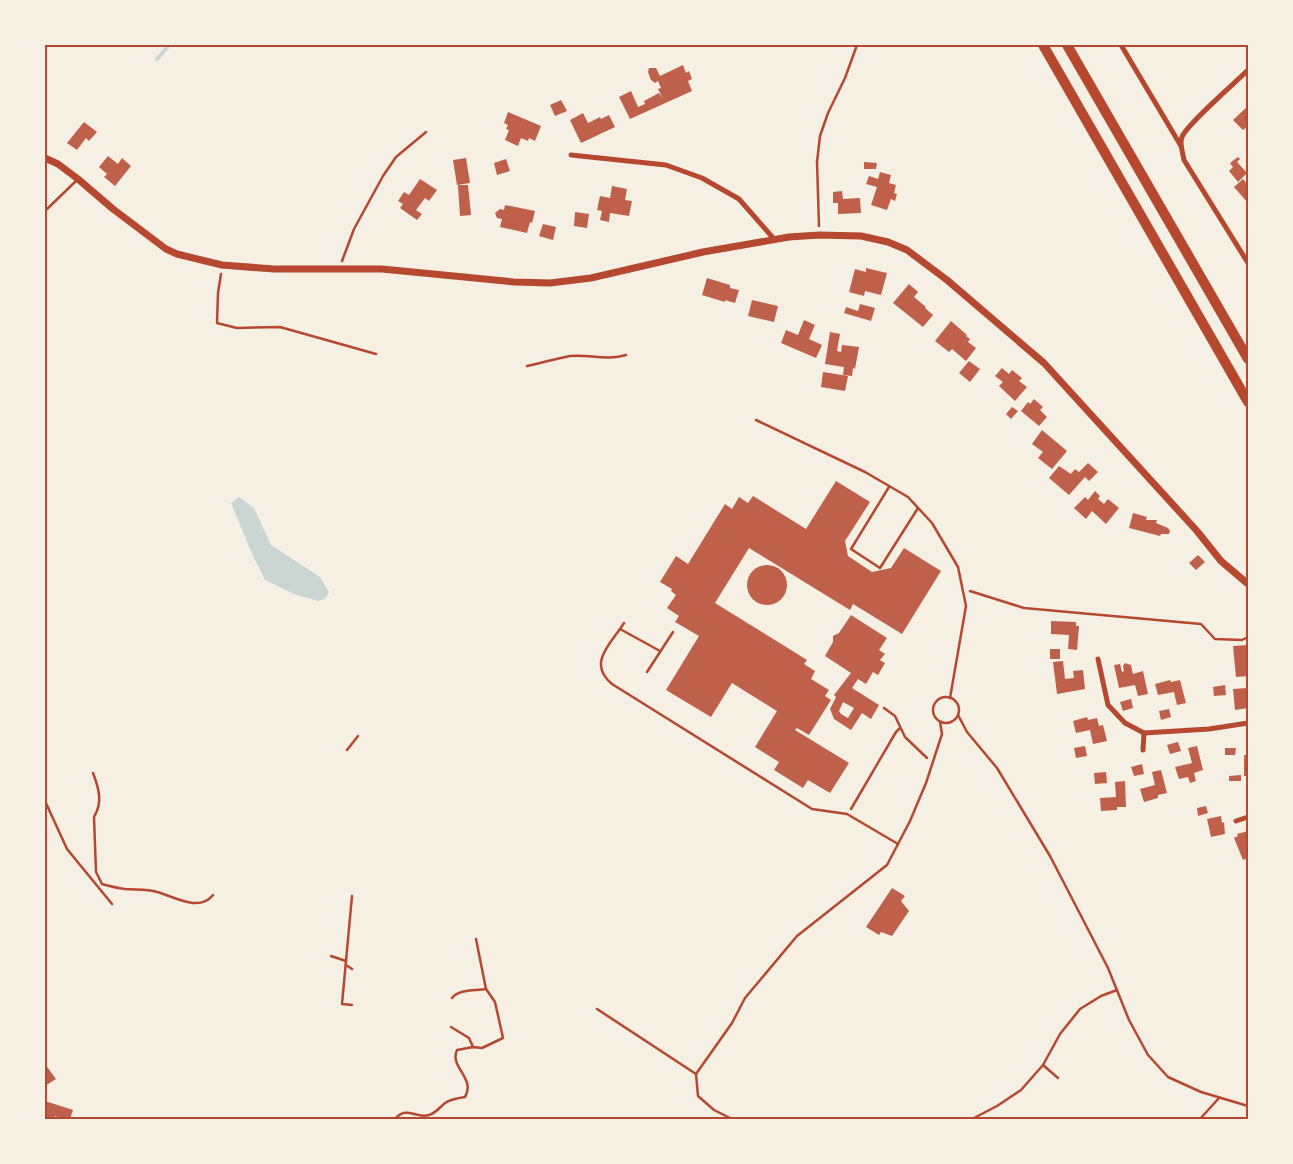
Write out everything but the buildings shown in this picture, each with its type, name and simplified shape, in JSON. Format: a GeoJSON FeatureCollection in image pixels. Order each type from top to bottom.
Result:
{"type":"FeatureCollection","features":[{"type":"Feature","properties":{"kind":"highway"},"geometry":{"type":"LineString","coordinates":[[1043,45],[1248,402]]}},
{"type":"Feature","properties":{"kind":"highway"},"geometry":{"type":"LineString","coordinates":[[1067,45],[1248,359]]}},
{"type":"Feature","properties":{"kind":"street"},"geometry":{"type":"LineString","coordinates":[[1121,45],[1181,146]]}},
{"type":"Feature","properties":{"kind":"street"},"geometry":{"type":"LineString","coordinates":[[1248,70],[1191,124],[1182,136],[1181,146],[1184,160],[1248,263]]}},
{"type":"Feature","properties":{"kind":"street"},"geometry":{"type":"LineString","coordinates":[[572,155],[666,165],[702,178],[739,199],[774,239]]}},
{"type":"Feature","properties":{"kind":"street"},"geometry":{"type":"LineString","coordinates":[[45,158],[58,164],[78,179],[113,209],[166,249],[176,254],[222,265],[274,269],[382,269],[514,282],[550,283],[591,278],[704,252],[774,239],[819,235],[861,236],[888,242],[907,250],[946,280],[1044,363],[1197,531],[1221,561],[1248,584]]}},
{"type":"Feature","properties":{"kind":"street"},"geometry":{"type":"LineString","coordinates":[[1098,659],[1108,704],[1125,723],[1144,733],[1209,729],[1248,723]]}},
{"type":"Feature","properties":{"kind":"street"},"geometry":{"type":"LineString","coordinates":[[1143,750],[1144,733]]}},
{"type":"Feature","properties":{"kind":"street"},"geometry":{"type":"LineString","coordinates":[[1236,821],[1248,817]]}},
{"type":"Feature","properties":{"kind":"lane"},"geometry":{"type":"LineString","coordinates":[[45,211],[78,179]]}},
{"type":"Feature","properties":{"kind":"lane"},"geometry":{"type":"LineString","coordinates":[[756,420],[865,472],[908,497],[932,523],[958,567],[966,606],[950,698]]}},
{"type":"Feature","properties":{"kind":"lane"},"geometry":{"type":"LineString","coordinates":[[889,487],[851,549],[880,568],[918,508]]}},
{"type":"Feature","properties":{"kind":"lane"},"geometry":{"type":"LineString","coordinates":[[624,623],[603,652],[600,664],[604,678],[812,809],[847,814],[898,844]]}},
{"type":"Feature","properties":{"kind":"lane"},"geometry":{"type":"LineString","coordinates":[[620,628],[660,651]]}},
{"type":"Feature","properties":{"kind":"lane"},"geometry":{"type":"LineString","coordinates":[[647,672],[673,632]]}},
{"type":"Feature","properties":{"kind":"lane"},"geometry":{"type":"LineString","coordinates":[[732,1119],[714,1110],[698,1096],[696,1074],[732,1023],[745,998],[797,936],[888,865],[910,822],[942,734],[940,722],[933,712],[935,703],[941,698],[950,698],[959,706],[958,715],[953,722],[940,722]]}},
{"type":"Feature","properties":{"kind":"lane"},"geometry":{"type":"LineString","coordinates":[[958,715],[967,732],[997,768],[1050,856],[1108,968],[1129,1020],[1148,1056],[1168,1077],[1201,1092],[1248,1106]]}},
{"type":"Feature","properties":{"kind":"lane"},"geometry":{"type":"LineString","coordinates":[[972,1119],[997,1106],[1021,1090],[1043,1065],[1060,1034],[1080,1009],[1101,996],[1116,990]]}},
{"type":"Feature","properties":{"kind":"lane"},"geometry":{"type":"LineString","coordinates":[[597,1009],[696,1074]]}},
{"type":"Feature","properties":{"kind":"lane"},"geometry":{"type":"LineString","coordinates":[[1043,1065],[1058,1078]]}},
{"type":"Feature","properties":{"kind":"lane"},"geometry":{"type":"LineString","coordinates":[[1200,1119],[1219,1098]]}},
{"type":"Feature","properties":{"kind":"path"},"geometry":{"type":"LineString","coordinates":[[819,235],[817,162],[820,136],[857,45]]}},
{"type":"Feature","properties":{"kind":"path"},"geometry":{"type":"LineString","coordinates":[[339,270],[354,229],[383,176],[396,157],[426,132]]}},
{"type":"Feature","properties":{"kind":"path"},"geometry":{"type":"LineString","coordinates":[[222,265],[218,293],[217,323],[237,328],[280,327],[376,354]]}},
{"type":"Feature","properties":{"kind":"path"},"geometry":{"type":"LineString","coordinates":[[527,366],[572,356],[612,357],[626,354]]}},
{"type":"Feature","properties":{"kind":"path"},"geometry":{"type":"LineString","coordinates":[[962,589],[1024,608],[1200,624],[1215,639],[1242,640],[1248,637]]}},
{"type":"Feature","properties":{"kind":"path"},"geometry":{"type":"LineString","coordinates":[[884,708],[895,716],[905,737],[932,763]]}},
{"type":"Feature","properties":{"kind":"path"},"geometry":{"type":"LineString","coordinates":[[847,814],[900,728]]}},
{"type":"Feature","properties":{"kind":"path"},"geometry":{"type":"LineString","coordinates":[[347,750],[358,736]]}},
{"type":"Feature","properties":{"kind":"path"},"geometry":{"type":"LineString","coordinates":[[93,773],[100,797],[100,803],[94,817],[96,872],[102,884],[123,889],[156,892],[183,902],[203,902],[212,895]]}},
{"type":"Feature","properties":{"kind":"path"},"geometry":{"type":"LineString","coordinates":[[45,801],[67,849],[112,904]]}},
{"type":"Feature","properties":{"kind":"path"},"geometry":{"type":"LineString","coordinates":[[352,896],[342,1004],[352,1005]]}},
{"type":"Feature","properties":{"kind":"path"},"geometry":{"type":"LineString","coordinates":[[394,1119],[404,1112],[429,1115],[449,1101],[464,1097],[468,1088],[467,1081],[456,1061],[455,1054],[457,1050],[473,1046],[482,1048],[503,1038],[495,1002],[486,989],[476,939]]}},
{"type":"Feature","properties":{"kind":"path"},"geometry":{"type":"LineString","coordinates":[[332,956],[346,963],[352,969]]}},
{"type":"Feature","properties":{"kind":"path"},"geometry":{"type":"LineString","coordinates":[[452,998],[454,995],[464,992],[486,989]]}},
{"type":"Feature","properties":{"kind":"path"},"geometry":{"type":"LineString","coordinates":[[451,1027],[469,1038],[473,1046]]}},
{"type":"Feature","properties":{"kind":"shaded area"},"geometry":{"type":"Polygon","coordinates":[[[239,497],[254,508],[271,545],[320,577],[329,592],[325,599],[318,601],[294,594],[265,580],[231,503],[239,497]]]}},
{"type":"Feature","properties":{"kind":"waterway"},"geometry":{"type":"LineString","coordinates":[[157,59],[169,45]]}}]}
